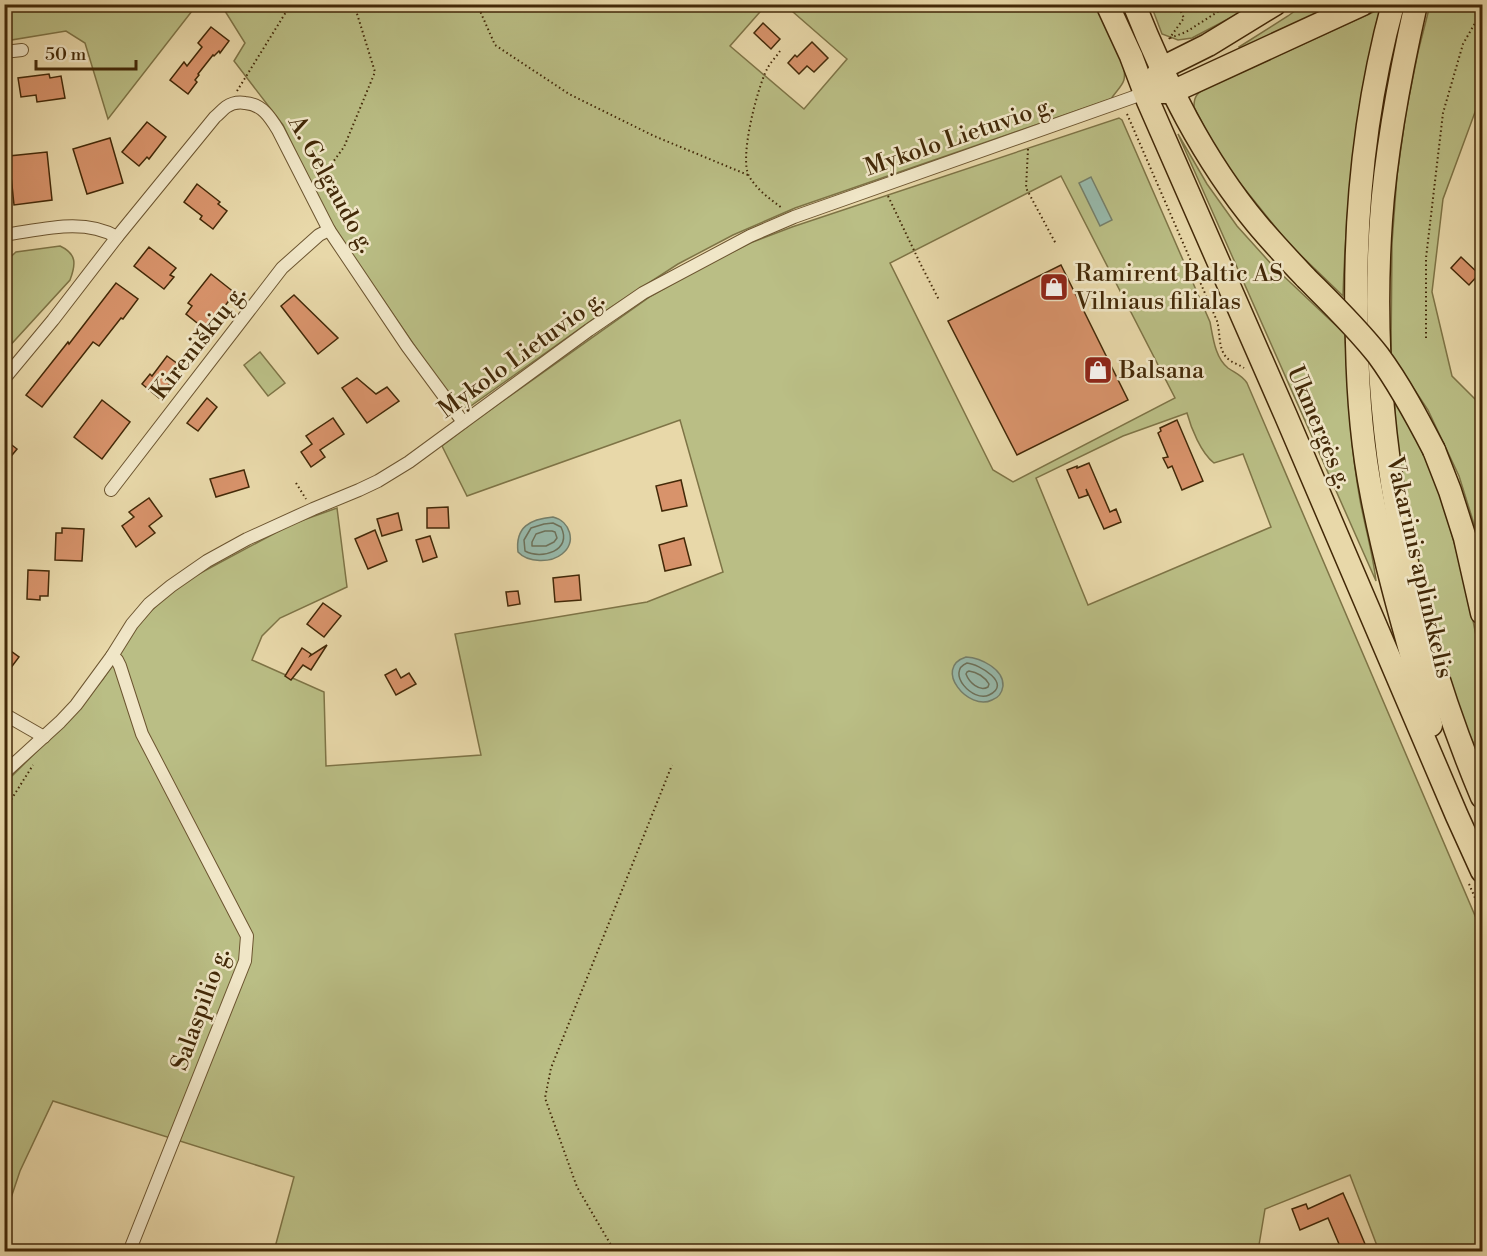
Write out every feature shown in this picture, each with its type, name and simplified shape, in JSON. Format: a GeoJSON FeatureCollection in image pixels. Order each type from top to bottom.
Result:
{"type":"FeatureCollection","features":[{"type":"Feature","properties":{"kind":"highway","name":"Ukmergės g."},"geometry":{"type":"LineString","coordinates":[[1107,4],[1457,816],[1475,876]]}},
{"type":"Feature","properties":{"kind":"highway"},"geometry":{"type":"LineString","coordinates":[[1134,4],[1172,92],[1211,160],[1233,192],[1256,223],[1377,355],[1418,417],[1450,491],[1465,538],[1482,614]]}},
{"type":"Feature","properties":{"kind":"highway"},"geometry":{"type":"LineString","coordinates":[[1144,93],[1161,68],[1216,40],[1275,4]]}},
{"type":"Feature","properties":{"kind":"highway","name":"Vakarinis aplinkkelis"},"geometry":{"type":"LineString","coordinates":[[1393,4],[1377,74],[1366,141],[1356,250],[1355,300],[1363,435],[1372,495],[1396,604],[1457,816]]}},
{"type":"Feature","properties":{"kind":"highway","name":"Vakarinis aplinkkelis"},"geometry":{"type":"LineString","coordinates":[[1416,4],[1392,126],[1381,221],[1378,334],[1384,420],[1398,520],[1423,630],[1455,728],[1482,797]]}},
{"type":"Feature","properties":{"kind":"highway"},"geometry":{"type":"LineString","coordinates":[[1144,93],[1172,92],[1358,7]]}},
{"type":"Feature","properties":{"kind":"street"},"geometry":{"type":"LineString","coordinates":[[4,52],[22,50]]}},
{"type":"Feature","properties":{"kind":"street","name":"Mykolo Lietuvio g."},"geometry":{"type":"LineString","coordinates":[[4,773],[76,705],[132,624],[149,604],[171,586],[207,561],[247,539],[378,481],[409,462],[643,293],[750,236],[794,218],[1144,93]]}},
{"type":"Feature","properties":{"kind":"street","name":"A. Gelgaudo g."},"geometry":{"type":"LineString","coordinates":[[4,379],[54,320],[117,237],[215,117],[228,105],[239,102],[252,103],[262,108],[272,119],[329,230],[407,346],[463,423]]}},
{"type":"Feature","properties":{"kind":"street"},"geometry":{"type":"LineString","coordinates":[[4,235],[65,226],[91,227],[117,237]]}},
{"type":"Feature","properties":{"kind":"street","name":"Kireniškių g."},"geometry":{"type":"LineString","coordinates":[[111,490],[282,268],[329,230]]}},
{"type":"Feature","properties":{"kind":"street","name":"Salaspilio g."},"geometry":{"type":"LineString","coordinates":[[112,656],[120,666],[142,734],[247,936],[245,961],[129,1251]]}},
{"type":"Feature","properties":{"kind":"street"},"geometry":{"type":"LineString","coordinates":[[4,714],[44,737]]}},
{"type":"Feature","properties":{"kind":"path"},"geometry":{"type":"LineString","coordinates":[[236,92],[291,4]]}},
{"type":"Feature","properties":{"kind":"path"},"geometry":{"type":"LineString","coordinates":[[307,187],[322,178],[344,147],[375,72],[354,4]]}},
{"type":"Feature","properties":{"kind":"path"},"geometry":{"type":"LineString","coordinates":[[477,4],[495,45],[569,94],[654,136],[748,175],[767,197],[794,218]]}},
{"type":"Feature","properties":{"kind":"path"},"geometry":{"type":"LineString","coordinates":[[1176,31],[1184,18],[1178,4]]}},
{"type":"Feature","properties":{"kind":"path"},"geometry":{"type":"LineString","coordinates":[[1170,39],[1186,32],[1230,4]]}},
{"type":"Feature","properties":{"kind":"path"},"geometry":{"type":"LineString","coordinates":[[1426,338],[1426,258],[1443,113],[1463,44],[1482,11]]}},
{"type":"Feature","properties":{"kind":"path"},"geometry":{"type":"LineString","coordinates":[[748,175],[745,162],[747,142],[760,86],[768,66],[780,51]]}},
{"type":"Feature","properties":{"kind":"path"},"geometry":{"type":"LineString","coordinates":[[1121,101],[1217,321],[1224,355],[1229,361],[1246,369]]}},
{"type":"Feature","properties":{"kind":"path"},"geometry":{"type":"LineString","coordinates":[[1029,134],[1026,188],[1056,244]]}},
{"type":"Feature","properties":{"kind":"path"},"geometry":{"type":"LineString","coordinates":[[883,185],[939,300]]}},
{"type":"Feature","properties":{"kind":"path"},"geometry":{"type":"LineString","coordinates":[[296,483],[313,509]]}},
{"type":"Feature","properties":{"kind":"path"},"geometry":{"type":"LineString","coordinates":[[4,811],[31,768],[44,737]]}},
{"type":"Feature","properties":{"kind":"path"},"geometry":{"type":"LineString","coordinates":[[615,1251],[577,1187],[545,1098],[551,1068],[672,765]]}},
{"type":"Feature","properties":{"kind":"path"},"geometry":{"type":"LineString","coordinates":[[1475,876],[1482,914]]}},
{"type":"Feature","properties":{"kind":"path"},"geometry":{"type":"LineString","coordinates":[[482,1245],[520,1251]]}},
{"type":"Feature","properties":{"kind":"green space"},"geometry":{"type":"Polygon","coordinates":[[[5,4],[766,5],[730,46],[804,109],[847,59],[785,5],[1096,4],[1123,65],[1124,80],[1111,99],[795,208],[733,235],[678,264],[596,317],[468,408],[453,402],[336,231],[322,208],[283,125],[234,61],[245,43],[225,11],[192,11],[108,119],[85,43],[66,31],[5,41],[5,4]]]}},
{"type":"Feature","properties":{"kind":"green space"},"geometry":{"type":"Polygon","coordinates":[[[1151,5],[1255,5],[1192,38],[1178,40],[1162,34],[1151,5]]]}},
{"type":"Feature","properties":{"kind":"green space"},"geometry":{"type":"Polygon","coordinates":[[[1303,5],[1337,5],[1241,49],[1239,47],[1288,16],[1303,5]]]}},
{"type":"Feature","properties":{"kind":"green space"},"geometry":{"type":"Polygon","coordinates":[[[1430,5],[1482,5],[1482,99],[1478,104],[1443,199],[1432,292],[1452,376],[1482,406],[1482,556],[1459,476],[1428,410],[1391,354],[1392,243],[1397,176],[1406,112],[1430,5]]]}},
{"type":"Feature","properties":{"kind":"green space"},"geometry":{"type":"Polygon","coordinates":[[[1380,9],[1365,80],[1354,151],[1343,296],[1289,244],[1235,177],[1218,153],[1194,107],[1194,101],[1196,96],[1205,89],[1380,9]]]}},
{"type":"Feature","properties":{"kind":"green space"},"geometry":{"type":"Polygon","coordinates":[[[1119,118],[1122,120],[1210,322],[1217,353],[1228,368],[1247,383],[1482,932],[1482,1251],[1379,1251],[1350,1175],[1265,1209],[1258,1251],[274,1251],[294,1177],[53,1101],[20,1171],[11,1198],[5,1197],[5,782],[68,720],[103,679],[136,628],[170,593],[193,577],[292,524],[337,508],[347,587],[280,618],[262,636],[252,660],[324,692],[326,766],[481,755],[455,634],[647,602],[723,572],[680,420],[467,496],[442,446],[651,296],[750,243],[1119,118]],[[1061,176],[890,263],[993,470],[1013,482],[1175,398],[1061,176]],[[1187,413],[1123,436],[1036,478],[1088,605],[1271,527],[1243,454],[1214,463],[1201,447],[1187,413]]]}},
{"type":"Feature","properties":{"kind":"green space"},"geometry":{"type":"Polygon","coordinates":[[[1178,134],[1207,184],[1237,226],[1274,267],[1345,334],[1354,459],[1376,581],[1178,134]]]}},
{"type":"Feature","properties":{"kind":"green space"},"geometry":{"type":"Polygon","coordinates":[[[60,246],[70,252],[74,260],[70,280],[5,351],[5,262],[16,252],[60,246]]]}},
{"type":"Feature","properties":{"kind":"green space"},"geometry":{"type":"Polygon","coordinates":[[[260,352],[285,383],[268,396],[244,365],[260,352]]]}},
{"type":"Feature","properties":{"kind":"green space"},"geometry":{"type":"Polygon","coordinates":[[[1395,400],[1425,454],[1445,509],[1466,586],[1482,665],[1482,763],[1467,729],[1434,635],[1405,504],[1394,432],[1395,400]]]}},
{"type":"Feature","properties":{"kind":"water"},"geometry":{"type":"Polygon","coordinates":[[[1091,177],[1112,220],[1100,226],[1079,183],[1091,177]]]}},
{"type":"Feature","properties":{"kind":"water"},"geometry":{"type":"Polygon","coordinates":[[[553,517],[564,523],[570,533],[567,549],[557,557],[546,560],[533,560],[522,556],[518,552],[518,543],[522,530],[531,522],[553,517]]]}},
{"type":"Feature","properties":{"kind":"water"},"geometry":{"type":"Polygon","coordinates":[[[966,657],[985,662],[1000,674],[1003,686],[996,698],[983,702],[973,700],[958,687],[953,679],[952,670],[956,662],[966,657]]]}},
{"type":"Feature","properties":{"kind":"building"},"geometry":{"type":"Polygon","coordinates":[[[763,23],[780,39],[771,49],[754,33],[763,23]]]}},
{"type":"Feature","properties":{"kind":"building"},"geometry":{"type":"Polygon","coordinates":[[[211,27],[229,41],[220,53],[219,51],[213,55],[198,74],[195,80],[197,82],[188,94],[170,80],[184,62],[187,66],[202,47],[198,43],[211,27]]]}},
{"type":"Feature","properties":{"kind":"building"},"geometry":{"type":"Polygon","coordinates":[[[812,42],[828,58],[814,72],[807,66],[799,74],[788,63],[812,42]]]}},
{"type":"Feature","properties":{"kind":"building"},"geometry":{"type":"Polygon","coordinates":[[[49,74],[50,78],[61,76],[65,98],[37,102],[36,95],[21,97],[18,78],[49,74]]]}},
{"type":"Feature","properties":{"kind":"building"},"geometry":{"type":"Polygon","coordinates":[[[147,122],[166,137],[149,159],[147,157],[139,166],[122,152],[147,122]]]}},
{"type":"Feature","properties":{"kind":"building"},"geometry":{"type":"Polygon","coordinates":[[[110,138],[123,183],[87,194],[73,149],[110,138]]]}},
{"type":"Feature","properties":{"kind":"building"},"geometry":{"type":"Polygon","coordinates":[[[47,152],[52,200],[14,205],[9,156],[47,152]]]}},
{"type":"Feature","properties":{"kind":"building"},"geometry":{"type":"Polygon","coordinates":[[[197,184],[220,202],[218,204],[227,211],[213,229],[200,219],[202,216],[184,202],[197,184]]]}},
{"type":"Feature","properties":{"kind":"building"},"geometry":{"type":"Polygon","coordinates":[[[149,247],[176,268],[170,275],[174,277],[164,289],[134,266],[149,247]]]}},
{"type":"Feature","properties":{"kind":"building"},"geometry":{"type":"Polygon","coordinates":[[[1461,257],[1479,274],[1469,285],[1451,268],[1461,257]]]}},
{"type":"Feature","properties":{"kind":"building"},"geometry":{"type":"Polygon","coordinates":[[[1061,265],[1128,400],[1017,455],[948,321],[1061,265]]]}},
{"type":"Feature","properties":{"kind":"building"},"geometry":{"type":"Polygon","coordinates":[[[211,274],[235,293],[206,330],[186,314],[192,306],[188,303],[211,274]]]}},
{"type":"Feature","properties":{"kind":"building"},"geometry":{"type":"Polygon","coordinates":[[[116,283],[138,299],[99,346],[93,342],[42,407],[26,395],[116,283]]]}},
{"type":"Feature","properties":{"kind":"building"},"geometry":{"type":"Polygon","coordinates":[[[294,295],[338,338],[318,354],[281,306],[294,295]]]}},
{"type":"Feature","properties":{"kind":"building"},"geometry":{"type":"Polygon","coordinates":[[[167,356],[182,367],[159,398],[142,384],[150,374],[152,376],[167,356]]]}},
{"type":"Feature","properties":{"kind":"building"},"geometry":{"type":"Polygon","coordinates":[[[357,378],[376,394],[387,387],[399,401],[367,423],[342,388],[357,378]]]}},
{"type":"Feature","properties":{"kind":"building"},"geometry":{"type":"Polygon","coordinates":[[[207,398],[217,407],[198,431],[187,423],[207,398]]]}},
{"type":"Feature","properties":{"kind":"building"},"geometry":{"type":"Polygon","coordinates":[[[102,400],[130,422],[102,459],[74,437],[102,400]]]}},
{"type":"Feature","properties":{"kind":"building"},"geometry":{"type":"Polygon","coordinates":[[[333,418],[344,434],[320,450],[325,457],[311,467],[301,452],[312,444],[306,436],[333,418]]]}},
{"type":"Feature","properties":{"kind":"building"},"geometry":{"type":"Polygon","coordinates":[[[1177,420],[1203,481],[1182,490],[1172,466],[1168,468],[1163,458],[1168,457],[1158,433],[1161,431],[1160,428],[1177,420]]]}},
{"type":"Feature","properties":{"kind":"building"},"geometry":{"type":"Polygon","coordinates":[[[4,439],[17,449],[4,465],[4,439]]]}},
{"type":"Feature","properties":{"kind":"building"},"geometry":{"type":"Polygon","coordinates":[[[1089,463],[1110,512],[1116,509],[1121,522],[1104,529],[1086,489],[1088,495],[1079,498],[1067,470],[1089,463]]]}},
{"type":"Feature","properties":{"kind":"building"},"geometry":{"type":"Polygon","coordinates":[[[244,470],[249,487],[216,497],[210,479],[244,470]]]}},
{"type":"Feature","properties":{"kind":"building"},"geometry":{"type":"Polygon","coordinates":[[[681,480],[687,506],[662,511],[656,486],[681,480]]]}},
{"type":"Feature","properties":{"kind":"building"},"geometry":{"type":"Polygon","coordinates":[[[149,498],[162,516],[149,526],[155,533],[136,547],[122,526],[134,517],[129,512],[149,498]]]}},
{"type":"Feature","properties":{"kind":"building"},"geometry":{"type":"Polygon","coordinates":[[[448,507],[449,528],[427,528],[427,508],[448,507]]]}},
{"type":"Feature","properties":{"kind":"building"},"geometry":{"type":"Polygon","coordinates":[[[398,513],[402,530],[382,536],[377,519],[398,513]]]}},
{"type":"Feature","properties":{"kind":"building"},"geometry":{"type":"Polygon","coordinates":[[[62,528],[84,529],[82,561],[55,560],[56,533],[62,533],[62,528]]]}},
{"type":"Feature","properties":{"kind":"building"},"geometry":{"type":"Polygon","coordinates":[[[375,530],[387,561],[368,569],[355,539],[375,530]]]}},
{"type":"Feature","properties":{"kind":"building"},"geometry":{"type":"Polygon","coordinates":[[[430,536],[437,557],[423,562],[416,540],[430,536]]]}},
{"type":"Feature","properties":{"kind":"building"},"geometry":{"type":"Polygon","coordinates":[[[684,538],[691,565],[665,571],[659,545],[684,538]]]}},
{"type":"Feature","properties":{"kind":"building"},"geometry":{"type":"Polygon","coordinates":[[[28,570],[49,571],[48,596],[40,596],[40,600],[27,599],[28,570]]]}},
{"type":"Feature","properties":{"kind":"building"},"geometry":{"type":"Polygon","coordinates":[[[579,575],[581,600],[555,602],[553,578],[579,575]]]}},
{"type":"Feature","properties":{"kind":"building"},"geometry":{"type":"Polygon","coordinates":[[[518,591],[520,604],[508,606],[506,592],[518,591]]]}},
{"type":"Feature","properties":{"kind":"building"},"geometry":{"type":"Polygon","coordinates":[[[323,603],[341,616],[324,637],[307,624],[323,603]]]}},
{"type":"Feature","properties":{"kind":"building"},"geometry":{"type":"Polygon","coordinates":[[[327,645],[311,670],[303,665],[291,680],[285,676],[302,648],[311,654],[310,656],[327,645]]]}},
{"type":"Feature","properties":{"kind":"building"},"geometry":{"type":"Polygon","coordinates":[[[4,646],[19,657],[4,677],[4,646]]]}},
{"type":"Feature","properties":{"kind":"building"},"geometry":{"type":"Polygon","coordinates":[[[396,669],[401,678],[409,673],[416,684],[396,695],[385,675],[396,669]]]}},
{"type":"Feature","properties":{"kind":"building"},"geometry":{"type":"Polygon","coordinates":[[[1343,1193],[1368,1251],[1342,1251],[1328,1218],[1300,1230],[1292,1209],[1306,1204],[1308,1209],[1343,1193]]]}},
{"type":"Feature","properties":{"kind":"place","name":"Ramirent Baltic AS Vilniaus filialas"},"geometry":{"type":"Point","coordinates":[1054,287]}},
{"type":"Feature","properties":{"kind":"place","name":"Balsana"},"geometry":{"type":"Point","coordinates":[1098,370]}}]}
